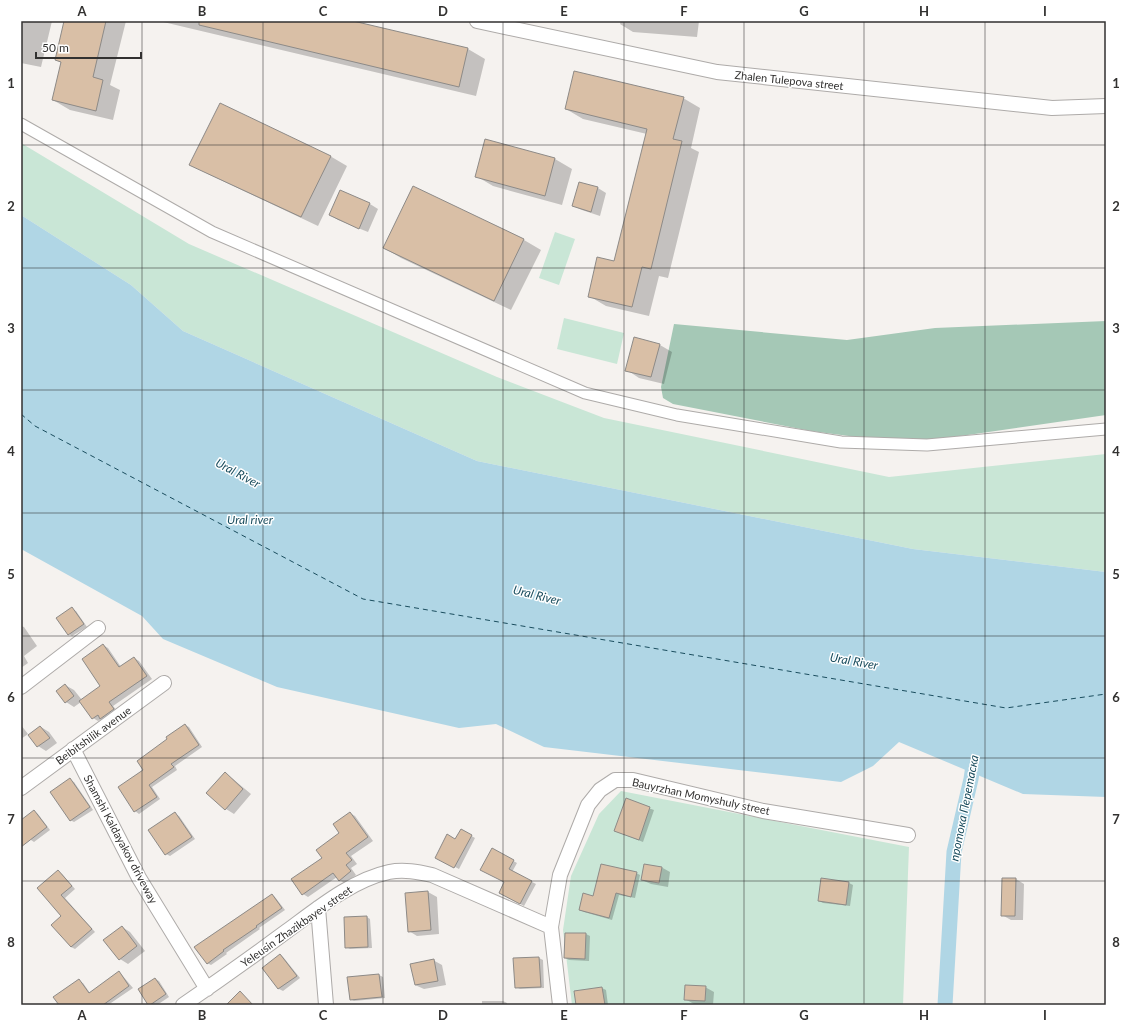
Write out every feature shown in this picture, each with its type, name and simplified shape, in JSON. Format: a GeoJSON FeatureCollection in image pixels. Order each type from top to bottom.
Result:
{"type":"FeatureCollection","features":[{"type":"Feature","properties":{"kind":"street","name":"Zhalen Tulepova street"},"geometry":{"type":"LineString","coordinates":[[477,21],[510,24],[717,72],[1052,108],[1106,106]]}},
{"type":"Feature","properties":{"kind":"street"},"geometry":{"type":"LineString","coordinates":[[21,124],[212,232],[585,393],[677,414],[841,442],[927,445],[1106,429]]}},
{"type":"Feature","properties":{"kind":"street"},"geometry":{"type":"LineString","coordinates":[[24,684],[98,628]]}},
{"type":"Feature","properties":{"kind":"street","name":"Beibitshilik avenue"},"geometry":{"type":"LineString","coordinates":[[21,788],[164,683]]}},
{"type":"Feature","properties":{"kind":"street","name":"Shamshi Kaldayakov driveway"},"geometry":{"type":"LineString","coordinates":[[74,749],[139,878],[207,989]]}},
{"type":"Feature","properties":{"kind":"street","name":"Bauyrzhan Momyshuly street"},"geometry":{"type":"LineString","coordinates":[[560,1005],[551,927],[560,875],[588,805],[600,790],[615,780],[633,780],[763,811],[908,835]]}},
{"type":"Feature","properties":{"kind":"street","name":"Yeleusin Zhazikbayev street"},"geometry":{"type":"LineString","coordinates":[[183,1005],[318,908],[353,886],[390,872],[412,870],[432,875],[551,927]]}},
{"type":"Feature","properties":{"kind":"street"},"geometry":{"type":"LineString","coordinates":[[318,908],[326,1005]]}},
{"type":"Feature","properties":{"kind":"green space"},"geometry":{"type":"Polygon","coordinates":[[[21,143],[189,244],[497,377],[604,418],[889,477],[1106,454],[1106,572],[913,549],[477,461],[183,331],[131,285],[21,215],[21,143]]]}},
{"type":"Feature","properties":{"kind":"green space"},"geometry":{"type":"Polygon","coordinates":[[[555,232],[575,239],[559,285],[539,278],[555,232]]]}},
{"type":"Feature","properties":{"kind":"green space"},"geometry":{"type":"Polygon","coordinates":[[[564,318],[624,333],[617,364],[557,349],[564,318]]]}},
{"type":"Feature","properties":{"kind":"green space"},"geometry":{"type":"Polygon","coordinates":[[[1106,321],[1106,415],[919,442],[864,438],[811,431],[673,404],[663,398],[661,387],[674,324],[847,340],[935,328],[1106,321]]]}},
{"type":"Feature","properties":{"kind":"green space"},"geometry":{"type":"Polygon","coordinates":[[[621,791],[909,847],[903,1005],[572,1005],[563,930],[571,876],[599,814],[621,791]]]}},
{"type":"Feature","properties":{"kind":"water","name":"Ural river"},"geometry":{"type":"Polygon","coordinates":[[[21,215],[131,285],[183,331],[477,461],[913,549],[1106,572],[1106,797],[1023,794],[899,742],[873,766],[841,782],[544,747],[496,724],[459,728],[277,687],[163,639],[142,616],[21,549],[21,215]]]}},
{"type":"Feature","properties":{"kind":"building"},"geometry":{"type":"Polygon","coordinates":[[[64,21],[106,21],[93,77],[103,80],[96,111],[52,100],[61,62],[55,60],[64,21]]]}},
{"type":"Feature","properties":{"kind":"building"},"geometry":{"type":"Polygon","coordinates":[[[199,21],[353,21],[468,48],[459,87],[199,25],[199,21]]]}},
{"type":"Feature","properties":{"kind":"building"},"geometry":{"type":"Polygon","coordinates":[[[574,71],[684,97],[673,139],[682,141],[651,269],[642,267],[632,307],[588,297],[597,257],[614,261],[647,129],[565,109],[574,71]]]}},
{"type":"Feature","properties":{"kind":"building"},"geometry":{"type":"Polygon","coordinates":[[[220,103],[331,156],[301,217],[189,165],[220,103]]]}},
{"type":"Feature","properties":{"kind":"building"},"geometry":{"type":"Polygon","coordinates":[[[485,139],[555,158],[545,196],[475,177],[485,139]]]}},
{"type":"Feature","properties":{"kind":"building"},"geometry":{"type":"Polygon","coordinates":[[[579,182],[598,187],[591,212],[572,206],[579,182]]]}},
{"type":"Feature","properties":{"kind":"building"},"geometry":{"type":"Polygon","coordinates":[[[413,186],[524,239],[494,301],[383,248],[413,186]]]}},
{"type":"Feature","properties":{"kind":"building"},"geometry":{"type":"Polygon","coordinates":[[[340,190],[370,203],[359,229],[329,215],[340,190]]]}},
{"type":"Feature","properties":{"kind":"building"},"geometry":{"type":"Polygon","coordinates":[[[634,337],[660,344],[651,377],[625,371],[634,337]]]}},
{"type":"Feature","properties":{"kind":"building"},"geometry":{"type":"Polygon","coordinates":[[[72,607],[84,624],[68,635],[56,618],[72,607]]]}},
{"type":"Feature","properties":{"kind":"building"},"geometry":{"type":"Polygon","coordinates":[[[103,644],[119,667],[134,657],[147,676],[109,702],[114,709],[100,719],[98,715],[92,719],[79,701],[100,686],[82,659],[103,644]]]}},
{"type":"Feature","properties":{"kind":"building"},"geometry":{"type":"Polygon","coordinates":[[[65,684],[74,696],[65,703],[56,691],[65,684]]]}},
{"type":"Feature","properties":{"kind":"building"},"geometry":{"type":"Polygon","coordinates":[[[185,724],[199,745],[171,764],[174,767],[149,785],[157,797],[134,812],[118,787],[143,770],[137,761],[167,739],[166,737],[185,724]]]}},
{"type":"Feature","properties":{"kind":"building"},"geometry":{"type":"Polygon","coordinates":[[[40,726],[50,738],[37,747],[28,735],[40,726]]]}},
{"type":"Feature","properties":{"kind":"building"},"geometry":{"type":"Polygon","coordinates":[[[225,772],[243,789],[225,810],[206,793],[225,772]]]}},
{"type":"Feature","properties":{"kind":"building"},"geometry":{"type":"Polygon","coordinates":[[[70,778],[90,807],[70,821],[50,792],[70,778]]]}},
{"type":"Feature","properties":{"kind":"building"},"geometry":{"type":"Polygon","coordinates":[[[626,798],[650,807],[639,840],[614,831],[626,798]]]}},
{"type":"Feature","properties":{"kind":"building"},"geometry":{"type":"Polygon","coordinates":[[[34,810],[47,827],[21,847],[21,820],[34,810]]]}},
{"type":"Feature","properties":{"kind":"building"},"geometry":{"type":"Polygon","coordinates":[[[175,812],[192,837],[165,855],[148,830],[175,812]]]}},
{"type":"Feature","properties":{"kind":"building"},"geometry":{"type":"Polygon","coordinates":[[[350,812],[368,837],[346,853],[352,860],[346,865],[351,871],[339,881],[333,873],[302,895],[291,879],[322,858],[316,850],[339,833],[333,824],[350,812]]]}},
{"type":"Feature","properties":{"kind":"building"},"geometry":{"type":"Polygon","coordinates":[[[461,829],[472,835],[454,868],[435,858],[447,834],[455,839],[461,829]]]}},
{"type":"Feature","properties":{"kind":"building"},"geometry":{"type":"Polygon","coordinates":[[[492,848],[514,860],[509,869],[532,881],[520,904],[499,893],[504,882],[480,870],[492,848]]]}},
{"type":"Feature","properties":{"kind":"building"},"geometry":{"type":"Polygon","coordinates":[[[601,864],[637,872],[631,897],[616,893],[609,918],[579,910],[583,893],[593,896],[601,864]]]}},
{"type":"Feature","properties":{"kind":"building"},"geometry":{"type":"Polygon","coordinates":[[[644,864],[662,867],[659,883],[641,880],[644,864]]]}},
{"type":"Feature","properties":{"kind":"building"},"geometry":{"type":"Polygon","coordinates":[[[58,870],[72,886],[61,895],[92,929],[71,947],[51,925],[61,916],[37,888],[58,870]]]}},
{"type":"Feature","properties":{"kind":"building"},"geometry":{"type":"Polygon","coordinates":[[[821,878],[849,882],[846,905],[818,901],[821,878]]]}},
{"type":"Feature","properties":{"kind":"building"},"geometry":{"type":"Polygon","coordinates":[[[1002,878],[1016,878],[1015,916],[1001,916],[1002,878]]]}},
{"type":"Feature","properties":{"kind":"building"},"geometry":{"type":"Polygon","coordinates":[[[428,891],[431,930],[408,932],[405,893],[428,891]]]}},
{"type":"Feature","properties":{"kind":"building"},"geometry":{"type":"Polygon","coordinates":[[[272,894],[282,908],[223,950],[224,951],[207,964],[194,947],[272,894]]]}},
{"type":"Feature","properties":{"kind":"building"},"geometry":{"type":"Polygon","coordinates":[[[367,916],[368,947],[345,948],[344,917],[367,916]]]}},
{"type":"Feature","properties":{"kind":"building"},"geometry":{"type":"Polygon","coordinates":[[[122,926],[137,946],[119,960],[103,940],[122,926]]]}},
{"type":"Feature","properties":{"kind":"building"},"geometry":{"type":"Polygon","coordinates":[[[565,933],[586,933],[585,959],[564,958],[565,933]]]}},
{"type":"Feature","properties":{"kind":"building"},"geometry":{"type":"Polygon","coordinates":[[[280,954],[297,976],[278,989],[262,968],[280,954]]]}},
{"type":"Feature","properties":{"kind":"building"},"geometry":{"type":"Polygon","coordinates":[[[539,957],[541,987],[515,988],[513,958],[539,957]]]}},
{"type":"Feature","properties":{"kind":"building"},"geometry":{"type":"Polygon","coordinates":[[[434,959],[438,981],[415,985],[410,964],[434,959]]]}},
{"type":"Feature","properties":{"kind":"building"},"geometry":{"type":"Polygon","coordinates":[[[119,971],[129,986],[103,1005],[59,1005],[53,997],[79,979],[89,993],[119,971]]]}},
{"type":"Feature","properties":{"kind":"building"},"geometry":{"type":"Polygon","coordinates":[[[379,974],[382,997],[350,1000],[347,977],[379,974]]]}},
{"type":"Feature","properties":{"kind":"building"},"geometry":{"type":"Polygon","coordinates":[[[155,978],[166,994],[148,1005],[138,989],[155,978]]]}},
{"type":"Feature","properties":{"kind":"building"},"geometry":{"type":"Polygon","coordinates":[[[685,985],[706,986],[705,1001],[684,1000],[685,985]]]}},
{"type":"Feature","properties":{"kind":"building"},"geometry":{"type":"Polygon","coordinates":[[[602,987],[605,1005],[576,1005],[574,991],[602,987]]]}},
{"type":"Feature","properties":{"kind":"building"},"geometry":{"type":"Polygon","coordinates":[[[240,991],[253,1005],[226,1005],[240,991]]]}},
{"type":"Feature","properties":{"kind":"waterway","name":"протока Перетаска"},"geometry":{"type":"LineString","coordinates":[[945,1005],[954,852],[971,779],[975,752]]}},
{"type":"Feature","properties":{"kind":"ferry route"},"geometry":{"type":"LineString","coordinates":[[21,414],[35,426],[363,599],[1006,708],[1106,694]]}},
{"type":"Feature","properties":{"kind":"water label","name":"Ural River"},"geometry":{"type":"Point","coordinates":[238,473]}},
{"type":"Feature","properties":{"kind":"water label","name":"Ural River"},"geometry":{"type":"Point","coordinates":[537,595]}},
{"type":"Feature","properties":{"kind":"water label","name":"Ural River"},"geometry":{"type":"Point","coordinates":[854,661]}}]}
